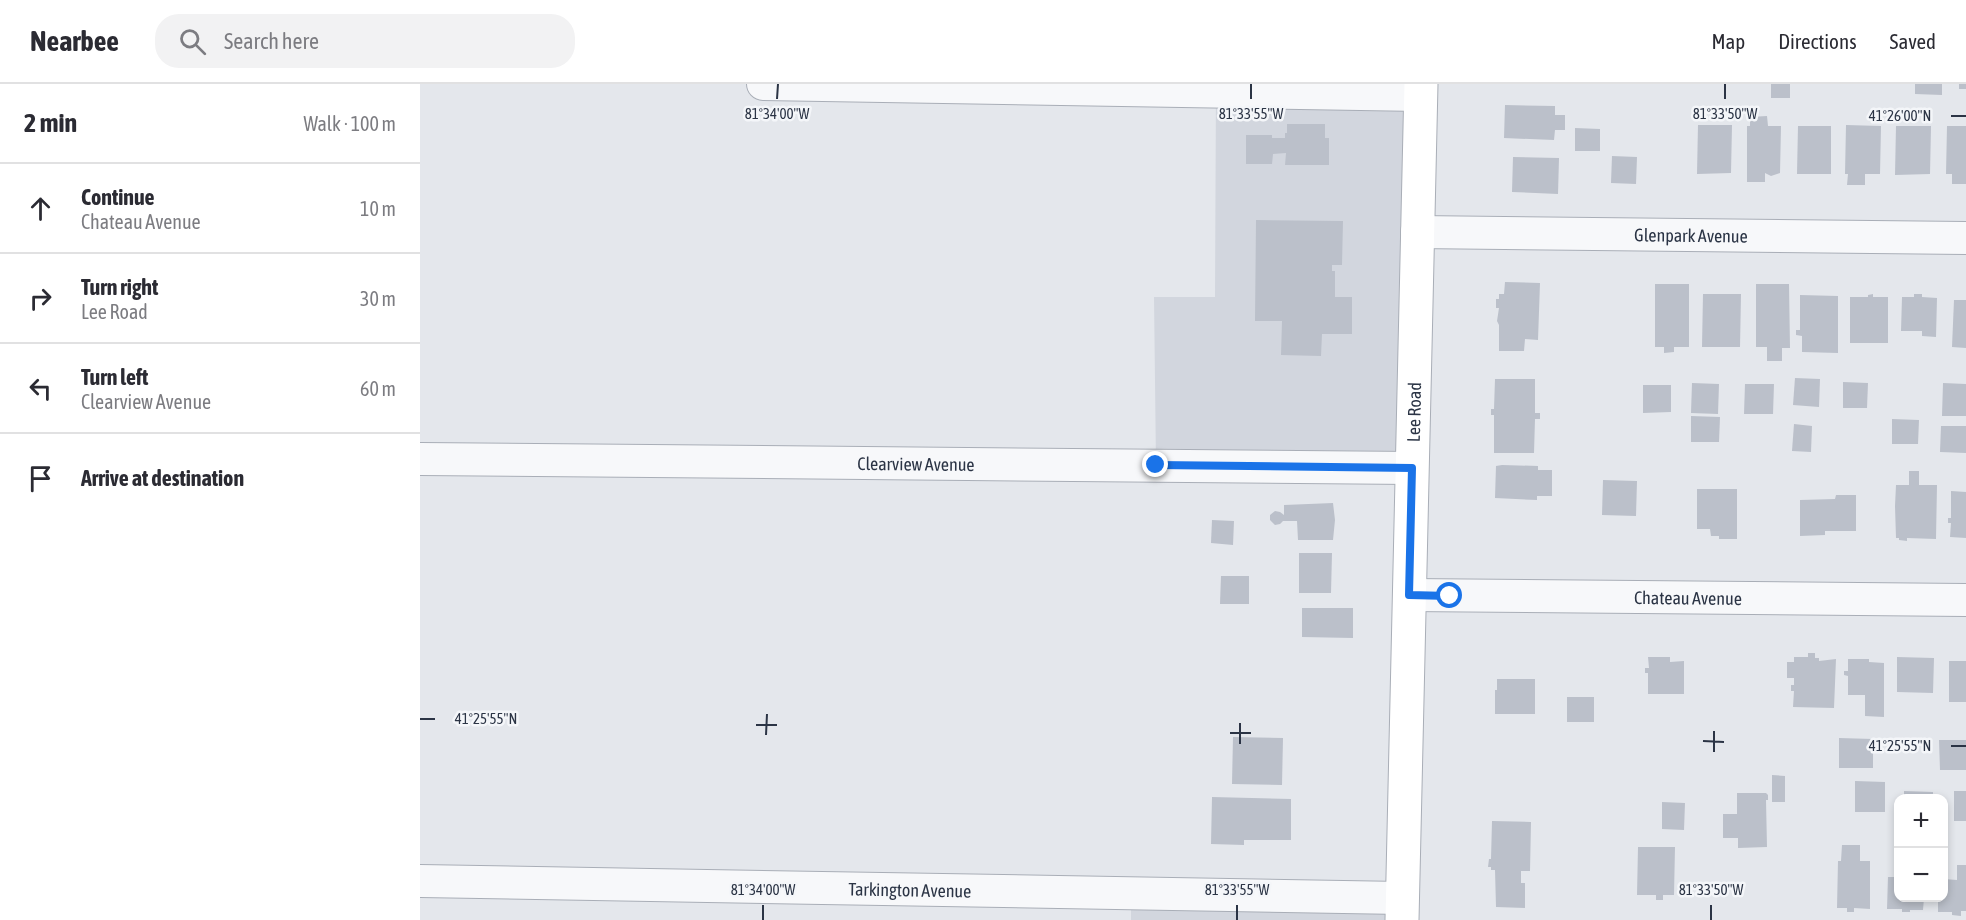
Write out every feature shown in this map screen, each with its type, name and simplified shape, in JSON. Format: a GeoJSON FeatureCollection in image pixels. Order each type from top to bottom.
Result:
{"type":"FeatureCollection","features":[{"type":"Feature","properties":{"kind":"main road","name":"Lee Road"},"geometry":{"type":"LineString","coordinates":[[1402,909],[1421,89]]}},
{"type":"Feature","properties":{"kind":"street"},"geometry":{"type":"LineString","coordinates":[[763,84],[1421,89]]}},
{"type":"Feature","properties":{"kind":"street","name":"Glenpark Avenue"},"geometry":{"type":"LineString","coordinates":[[1417,232],[1966,238]]}},
{"type":"Feature","properties":{"kind":"street","name":"Clearview Avenue"},"geometry":{"type":"LineString","coordinates":[[420,459],[1412,468]]}},
{"type":"Feature","properties":{"kind":"street","name":"Chateau Avenue"},"geometry":{"type":"LineString","coordinates":[[1409,595],[1966,600]]}},
{"type":"Feature","properties":{"kind":"street","name":"Tarkington Avenue"},"geometry":{"type":"LineString","coordinates":[[420,881],[1402,909]]}},
{"type":"Feature","properties":{"kind":"shaded area"},"geometry":{"type":"Polygon","coordinates":[[[1216,84],[1421,84],[1412,468],[1156,465],[1154,297],[1215,297],[1216,84]]]}},
{"type":"Feature","properties":{"kind":"shaded area"},"geometry":{"type":"Polygon","coordinates":[[[1131,893],[1402,898],[1402,920],[1131,920],[1131,893]]]}},
{"type":"Feature","properties":{"kind":"building"},"geometry":{"type":"Polygon","coordinates":[[[1771,84],[1790,84],[1790,98],[1771,98],[1771,84]]]}},
{"type":"Feature","properties":{"kind":"building"},"geometry":{"type":"Polygon","coordinates":[[[1915,84],[1942,84],[1942,95],[1915,94],[1915,84]]]}},
{"type":"Feature","properties":{"kind":"building"},"geometry":{"type":"Polygon","coordinates":[[[1959,84],[1966,84],[1966,89],[1959,89],[1959,84]]]}},
{"type":"Feature","properties":{"kind":"building"},"geometry":{"type":"Polygon","coordinates":[[[1505,105],[1555,106],[1555,115],[1565,115],[1565,130],[1555,130],[1554,140],[1504,138],[1505,105]]]}},
{"type":"Feature","properties":{"kind":"building"},"geometry":{"type":"Polygon","coordinates":[[[1767,116],[1768,126],[1781,126],[1780,173],[1771,176],[1765,173],[1765,182],[1747,182],[1747,126],[1750,126],[1750,117],[1767,116]]]}},
{"type":"Feature","properties":{"kind":"building"},"geometry":{"type":"Polygon","coordinates":[[[1287,124],[1325,124],[1325,138],[1329,138],[1329,165],[1285,165],[1286,153],[1273,154],[1272,164],[1246,164],[1246,135],[1272,135],[1272,138],[1285,138],[1287,124]]]}},
{"type":"Feature","properties":{"kind":"building"},"geometry":{"type":"Polygon","coordinates":[[[1698,125],[1732,125],[1731,173],[1697,174],[1698,125]]]}},
{"type":"Feature","properties":{"kind":"building"},"geometry":{"type":"Polygon","coordinates":[[[1846,125],[1881,126],[1880,174],[1865,174],[1865,185],[1847,185],[1848,174],[1845,174],[1846,125]]]}},
{"type":"Feature","properties":{"kind":"building"},"geometry":{"type":"Polygon","coordinates":[[[1798,126],[1831,126],[1831,174],[1797,174],[1798,126]]]}},
{"type":"Feature","properties":{"kind":"building"},"geometry":{"type":"Polygon","coordinates":[[[1896,126],[1931,126],[1930,174],[1895,175],[1896,126]]]}},
{"type":"Feature","properties":{"kind":"building"},"geometry":{"type":"Polygon","coordinates":[[[1947,126],[1966,126],[1966,184],[1952,184],[1952,174],[1946,174],[1947,126]]]}},
{"type":"Feature","properties":{"kind":"building"},"geometry":{"type":"Polygon","coordinates":[[[1575,128],[1600,129],[1600,151],[1575,151],[1575,128]]]}},
{"type":"Feature","properties":{"kind":"building"},"geometry":{"type":"Polygon","coordinates":[[[1612,156],[1637,157],[1636,184],[1611,183],[1612,156]]]}},
{"type":"Feature","properties":{"kind":"building"},"geometry":{"type":"Polygon","coordinates":[[[1513,157],[1559,158],[1558,194],[1512,192],[1513,157]]]}},
{"type":"Feature","properties":{"kind":"building"},"geometry":{"type":"Polygon","coordinates":[[[1256,220],[1343,221],[1342,265],[1332,265],[1332,271],[1335,271],[1335,297],[1352,297],[1352,334],[1322,334],[1321,356],[1281,355],[1282,321],[1255,321],[1256,220]]]}},
{"type":"Feature","properties":{"kind":"building"},"geometry":{"type":"Polygon","coordinates":[[[1505,282],[1540,283],[1538,340],[1525,339],[1524,351],[1499,351],[1497,321],[1499,308],[1496,308],[1496,299],[1499,299],[1499,294],[1504,294],[1505,282]]]}},
{"type":"Feature","properties":{"kind":"building"},"geometry":{"type":"Polygon","coordinates":[[[1655,284],[1689,284],[1689,347],[1674,347],[1674,352],[1664,353],[1664,347],[1655,347],[1655,284]]]}},
{"type":"Feature","properties":{"kind":"building"},"geometry":{"type":"Polygon","coordinates":[[[1756,284],[1789,284],[1790,348],[1782,348],[1782,361],[1767,361],[1767,347],[1756,347],[1756,284]]]}},
{"type":"Feature","properties":{"kind":"building"},"geometry":{"type":"Polygon","coordinates":[[[1703,294],[1741,294],[1740,347],[1702,347],[1703,294]]]}},
{"type":"Feature","properties":{"kind":"building"},"geometry":{"type":"Polygon","coordinates":[[[1873,294],[1873,297],[1888,297],[1888,343],[1850,343],[1850,297],[1868,297],[1873,294]]]}},
{"type":"Feature","properties":{"kind":"building"},"geometry":{"type":"Polygon","coordinates":[[[1914,294],[1937,298],[1936,337],[1922,336],[1922,331],[1901,331],[1902,297],[1914,297],[1914,294]]]}},
{"type":"Feature","properties":{"kind":"building"},"geometry":{"type":"Polygon","coordinates":[[[1800,295],[1838,296],[1838,353],[1802,352],[1802,336],[1796,335],[1796,330],[1800,330],[1800,295]]]}},
{"type":"Feature","properties":{"kind":"building"},"geometry":{"type":"Polygon","coordinates":[[[1954,300],[1966,300],[1966,348],[1952,347],[1954,300]]]}},
{"type":"Feature","properties":{"kind":"building"},"geometry":{"type":"Polygon","coordinates":[[[1795,378],[1820,379],[1819,407],[1793,405],[1795,378]]]}},
{"type":"Feature","properties":{"kind":"building"},"geometry":{"type":"Polygon","coordinates":[[[1495,379],[1535,379],[1535,413],[1540,413],[1540,419],[1535,419],[1534,453],[1494,453],[1494,415],[1491,415],[1491,409],[1494,409],[1495,379]]]}},
{"type":"Feature","properties":{"kind":"building"},"geometry":{"type":"Polygon","coordinates":[[[1843,382],[1868,383],[1867,408],[1843,408],[1843,382]]]}},
{"type":"Feature","properties":{"kind":"building"},"geometry":{"type":"Polygon","coordinates":[[[1692,383],[1719,384],[1718,414],[1691,413],[1692,383]]]}},
{"type":"Feature","properties":{"kind":"building"},"geometry":{"type":"Polygon","coordinates":[[[1943,383],[1966,384],[1966,416],[1942,416],[1943,383]]]}},
{"type":"Feature","properties":{"kind":"building"},"geometry":{"type":"Polygon","coordinates":[[[1745,384],[1774,384],[1773,414],[1744,414],[1745,384]]]}},
{"type":"Feature","properties":{"kind":"building"},"geometry":{"type":"Polygon","coordinates":[[[1643,385],[1671,385],[1671,412],[1643,413],[1643,385]]]}},
{"type":"Feature","properties":{"kind":"building"},"geometry":{"type":"Polygon","coordinates":[[[1691,416],[1720,417],[1719,442],[1691,442],[1691,416]]]}},
{"type":"Feature","properties":{"kind":"building"},"geometry":{"type":"Polygon","coordinates":[[[1892,419],[1919,420],[1918,444],[1892,444],[1892,419]]]}},
{"type":"Feature","properties":{"kind":"building"},"geometry":{"type":"Polygon","coordinates":[[[1794,424],[1812,426],[1811,452],[1792,451],[1794,424]]]}},
{"type":"Feature","properties":{"kind":"building"},"geometry":{"type":"Polygon","coordinates":[[[1941,426],[1966,426],[1966,453],[1940,452],[1941,426]]]}},
{"type":"Feature","properties":{"kind":"building"},"geometry":{"type":"Polygon","coordinates":[[[1496,466],[1538,466],[1538,470],[1552,470],[1552,496],[1537,496],[1537,500],[1495,498],[1496,466]]]}},
{"type":"Feature","properties":{"kind":"building"},"geometry":{"type":"Polygon","coordinates":[[[1909,471],[1919,471],[1919,485],[1937,485],[1936,539],[1907,538],[1907,541],[1896,538],[1896,485],[1909,485],[1909,471]]]}},
{"type":"Feature","properties":{"kind":"building"},"geometry":{"type":"Polygon","coordinates":[[[1603,480],[1637,481],[1636,516],[1602,515],[1603,480]]]}},
{"type":"Feature","properties":{"kind":"building"},"geometry":{"type":"Polygon","coordinates":[[[1697,489],[1737,489],[1737,539],[1719,539],[1719,536],[1711,536],[1710,529],[1697,529],[1697,489]]]}},
{"type":"Feature","properties":{"kind":"building"},"geometry":{"type":"Polygon","coordinates":[[[1951,491],[1966,492],[1966,538],[1950,537],[1951,523],[1948,523],[1948,518],[1951,518],[1951,491]]]}},
{"type":"Feature","properties":{"kind":"building"},"geometry":{"type":"Polygon","coordinates":[[[1836,495],[1856,495],[1856,531],[1825,531],[1825,535],[1800,536],[1800,500],[1835,499],[1836,495]]]}},
{"type":"Feature","properties":{"kind":"building"},"geometry":{"type":"Polygon","coordinates":[[[1333,503],[1335,520],[1333,540],[1298,540],[1297,521],[1283,521],[1275,525],[1270,520],[1270,515],[1275,511],[1284,515],[1284,505],[1333,503]]]}},
{"type":"Feature","properties":{"kind":"building"},"geometry":{"type":"Polygon","coordinates":[[[1212,520],[1234,521],[1233,545],[1211,543],[1212,520]]]}},
{"type":"Feature","properties":{"kind":"building"},"geometry":{"type":"Polygon","coordinates":[[[1299,553],[1332,553],[1331,593],[1299,593],[1299,553]]]}},
{"type":"Feature","properties":{"kind":"building"},"geometry":{"type":"Polygon","coordinates":[[[1221,576],[1249,576],[1249,604],[1220,604],[1221,576]]]}},
{"type":"Feature","properties":{"kind":"building"},"geometry":{"type":"Polygon","coordinates":[[[1302,608],[1353,608],[1353,638],[1302,637],[1302,608]]]}},
{"type":"Feature","properties":{"kind":"building"},"geometry":{"type":"Polygon","coordinates":[[[1808,653],[1815,653],[1815,658],[1819,658],[1819,661],[1836,659],[1834,708],[1793,707],[1794,691],[1791,691],[1791,685],[1794,685],[1794,678],[1787,678],[1787,662],[1794,662],[1794,657],[1808,657],[1808,653]]]}},
{"type":"Feature","properties":{"kind":"building"},"geometry":{"type":"Polygon","coordinates":[[[1648,657],[1670,657],[1670,662],[1684,661],[1684,694],[1648,694],[1648,673],[1645,673],[1645,668],[1649,668],[1648,657]]]}},
{"type":"Feature","properties":{"kind":"building"},"geometry":{"type":"Polygon","coordinates":[[[1897,657],[1934,658],[1933,693],[1897,692],[1897,657]]]}},
{"type":"Feature","properties":{"kind":"building"},"geometry":{"type":"Polygon","coordinates":[[[1848,659],[1869,659],[1869,662],[1884,663],[1884,717],[1865,716],[1865,695],[1848,695],[1848,676],[1844,675],[1844,671],[1848,671],[1848,659]]]}},
{"type":"Feature","properties":{"kind":"building"},"geometry":{"type":"Polygon","coordinates":[[[1949,661],[1966,661],[1966,702],[1949,702],[1949,661]]]}},
{"type":"Feature","properties":{"kind":"building"},"geometry":{"type":"Polygon","coordinates":[[[1497,679],[1535,679],[1535,714],[1495,714],[1497,679]]]}},
{"type":"Feature","properties":{"kind":"building"},"geometry":{"type":"Polygon","coordinates":[[[1567,697],[1594,697],[1594,722],[1567,722],[1567,697]]]}},
{"type":"Feature","properties":{"kind":"building"},"geometry":{"type":"Polygon","coordinates":[[[1233,737],[1283,738],[1282,785],[1232,784],[1233,737]]]}},
{"type":"Feature","properties":{"kind":"building"},"geometry":{"type":"Polygon","coordinates":[[[1839,738],[1873,739],[1873,768],[1839,768],[1839,738]]]}},
{"type":"Feature","properties":{"kind":"building"},"geometry":{"type":"Polygon","coordinates":[[[1939,740],[1966,740],[1966,770],[1940,770],[1939,740]]]}},
{"type":"Feature","properties":{"kind":"building"},"geometry":{"type":"Polygon","coordinates":[[[1772,775],[1785,776],[1785,802],[1772,802],[1772,775]]]}},
{"type":"Feature","properties":{"kind":"building"},"geometry":{"type":"Polygon","coordinates":[[[1855,781],[1885,782],[1885,812],[1855,812],[1855,781]]]}},
{"type":"Feature","properties":{"kind":"building"},"geometry":{"type":"Polygon","coordinates":[[[1904,791],[1933,792],[1933,794],[1904,794],[1904,791]]]}},
{"type":"Feature","properties":{"kind":"building"},"geometry":{"type":"Polygon","coordinates":[[[1954,791],[1966,791],[1966,821],[1954,821],[1954,791]]]}},
{"type":"Feature","properties":{"kind":"building"},"geometry":{"type":"Polygon","coordinates":[[[1737,793],[1766,793],[1768,795],[1768,800],[1766,800],[1767,847],[1738,848],[1738,838],[1723,838],[1723,814],[1737,814],[1737,793]]]}},
{"type":"Feature","properties":{"kind":"building"},"geometry":{"type":"Polygon","coordinates":[[[1212,797],[1291,799],[1291,840],[1244,840],[1244,845],[1211,844],[1212,797]]]}},
{"type":"Feature","properties":{"kind":"building"},"geometry":{"type":"Polygon","coordinates":[[[1662,802],[1685,803],[1684,830],[1662,829],[1662,802]]]}},
{"type":"Feature","properties":{"kind":"building"},"geometry":{"type":"Polygon","coordinates":[[[1492,821],[1531,822],[1530,871],[1521,871],[1521,883],[1525,883],[1525,908],[1496,907],[1495,870],[1488,867],[1489,859],[1491,859],[1492,821]]]}},
{"type":"Feature","properties":{"kind":"building"},"geometry":{"type":"Polygon","coordinates":[[[1842,845],[1860,845],[1860,861],[1870,861],[1870,909],[1854,908],[1854,912],[1847,912],[1847,908],[1837,908],[1838,861],[1841,861],[1842,845]]]}},
{"type":"Feature","properties":{"kind":"building"},"geometry":{"type":"Polygon","coordinates":[[[1638,847],[1675,847],[1674,895],[1663,895],[1663,900],[1656,900],[1656,895],[1637,895],[1638,847]]]}},
{"type":"Feature","properties":{"kind":"building"},"geometry":{"type":"Polygon","coordinates":[[[1957,865],[1966,865],[1966,911],[1961,911],[1961,916],[1952,915],[1952,912],[1938,912],[1938,902],[1948,902],[1948,879],[1957,880],[1957,865]]]}},
{"type":"Feature","properties":{"kind":"building"},"geometry":{"type":"Polygon","coordinates":[[[1888,877],[1894,877],[1894,902],[1924,902],[1923,910],[1902,912],[1902,909],[1887,909],[1888,877]]]}},
{"type":"Feature","properties":{"kind":"route"},"geometry":{"type":"LineString","coordinates":[[1156,465],[1412,468],[1409,595],[1450,596]]}}]}
